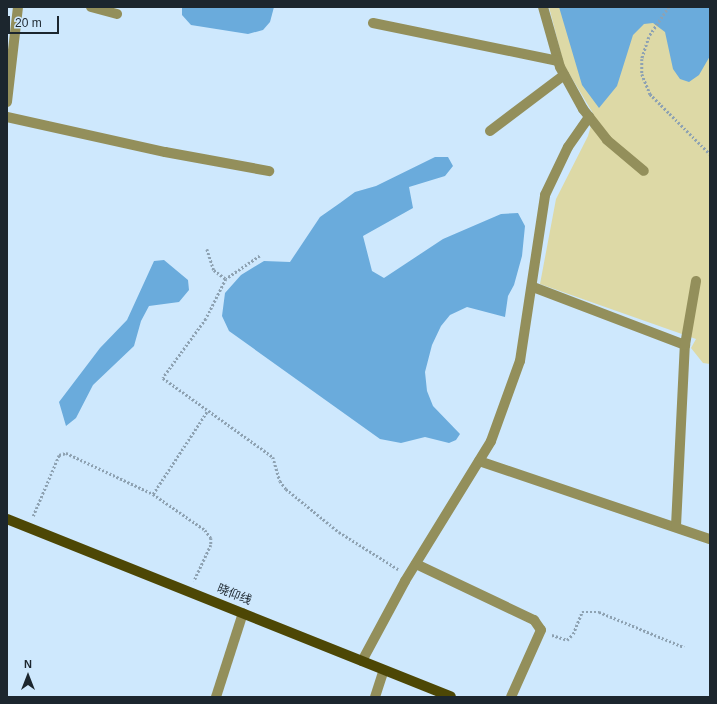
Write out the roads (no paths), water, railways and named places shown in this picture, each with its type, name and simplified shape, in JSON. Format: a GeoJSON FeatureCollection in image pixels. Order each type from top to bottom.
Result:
{"type":"FeatureCollection","features":[{"type":"Feature","properties":{"kind":"main road","name":"晓仰线"},"geometry":{"type":"LineString","coordinates":[[7,519],[29,526],[451,697]]}},
{"type":"Feature","properties":{"kind":"street"},"geometry":{"type":"LineString","coordinates":[[7,102],[18,7]]}},
{"type":"Feature","properties":{"kind":"street"},"geometry":{"type":"LineString","coordinates":[[91,7],[117,14]]}},
{"type":"Feature","properties":{"kind":"street"},"geometry":{"type":"LineString","coordinates":[[543,7],[558,61],[564,75],[589,117],[607,140],[644,171]]}},
{"type":"Feature","properties":{"kind":"street"},"geometry":{"type":"LineString","coordinates":[[373,23],[558,61]]}},
{"type":"Feature","properties":{"kind":"street"},"geometry":{"type":"LineString","coordinates":[[490,131],[564,75]]}},
{"type":"Feature","properties":{"kind":"street"},"geometry":{"type":"LineString","coordinates":[[7,117],[165,152],[269,171]]}},
{"type":"Feature","properties":{"kind":"street"},"geometry":{"type":"LineString","coordinates":[[362,661],[408,576],[480,461],[491,440],[520,361],[533,287],[545,195],[568,147],[589,117]]}},
{"type":"Feature","properties":{"kind":"street"},"geometry":{"type":"LineString","coordinates":[[676,526],[685,346],[696,281]]}},
{"type":"Feature","properties":{"kind":"street"},"geometry":{"type":"LineString","coordinates":[[533,287],[685,346]]}},
{"type":"Feature","properties":{"kind":"street"},"geometry":{"type":"LineString","coordinates":[[480,461],[676,526],[710,539]]}},
{"type":"Feature","properties":{"kind":"street"},"geometry":{"type":"LineString","coordinates":[[416,564],[534,620],[541,630],[511,697]]}},
{"type":"Feature","properties":{"kind":"street"},"geometry":{"type":"LineString","coordinates":[[216,697],[243,613]]}},
{"type":"Feature","properties":{"kind":"street"},"geometry":{"type":"LineString","coordinates":[[375,697],[384,670]]}},
{"type":"Feature","properties":{"kind":"water"},"geometry":{"type":"Polygon","coordinates":[[[182,7],[274,7],[270,22],[263,30],[248,34],[191,25],[182,15],[182,7]]]}},
{"type":"Feature","properties":{"kind":"water"},"geometry":{"type":"Polygon","coordinates":[[[559,7],[710,7],[710,56],[699,75],[689,82],[680,79],[673,69],[665,32],[653,23],[644,24],[633,35],[617,86],[599,108],[582,85],[559,7]]]}},
{"type":"Feature","properties":{"kind":"water"},"geometry":{"type":"Polygon","coordinates":[[[435,157],[448,157],[453,166],[445,176],[409,187],[413,208],[363,236],[372,271],[384,278],[443,239],[501,214],[518,213],[525,226],[522,256],[514,285],[508,296],[505,317],[467,307],[450,315],[441,326],[432,345],[425,372],[427,391],[433,406],[460,434],[456,440],[449,443],[425,437],[401,443],[380,439],[229,331],[222,316],[225,293],[241,275],[264,261],[290,262],[320,217],[355,192],[376,186],[435,157]]]}},
{"type":"Feature","properties":{"kind":"water"},"geometry":{"type":"Polygon","coordinates":[[[164,260],[188,280],[189,290],[179,302],[149,306],[141,321],[134,346],[93,385],[76,418],[66,426],[59,402],[100,348],[127,320],[154,261],[164,260]]]}}]}
